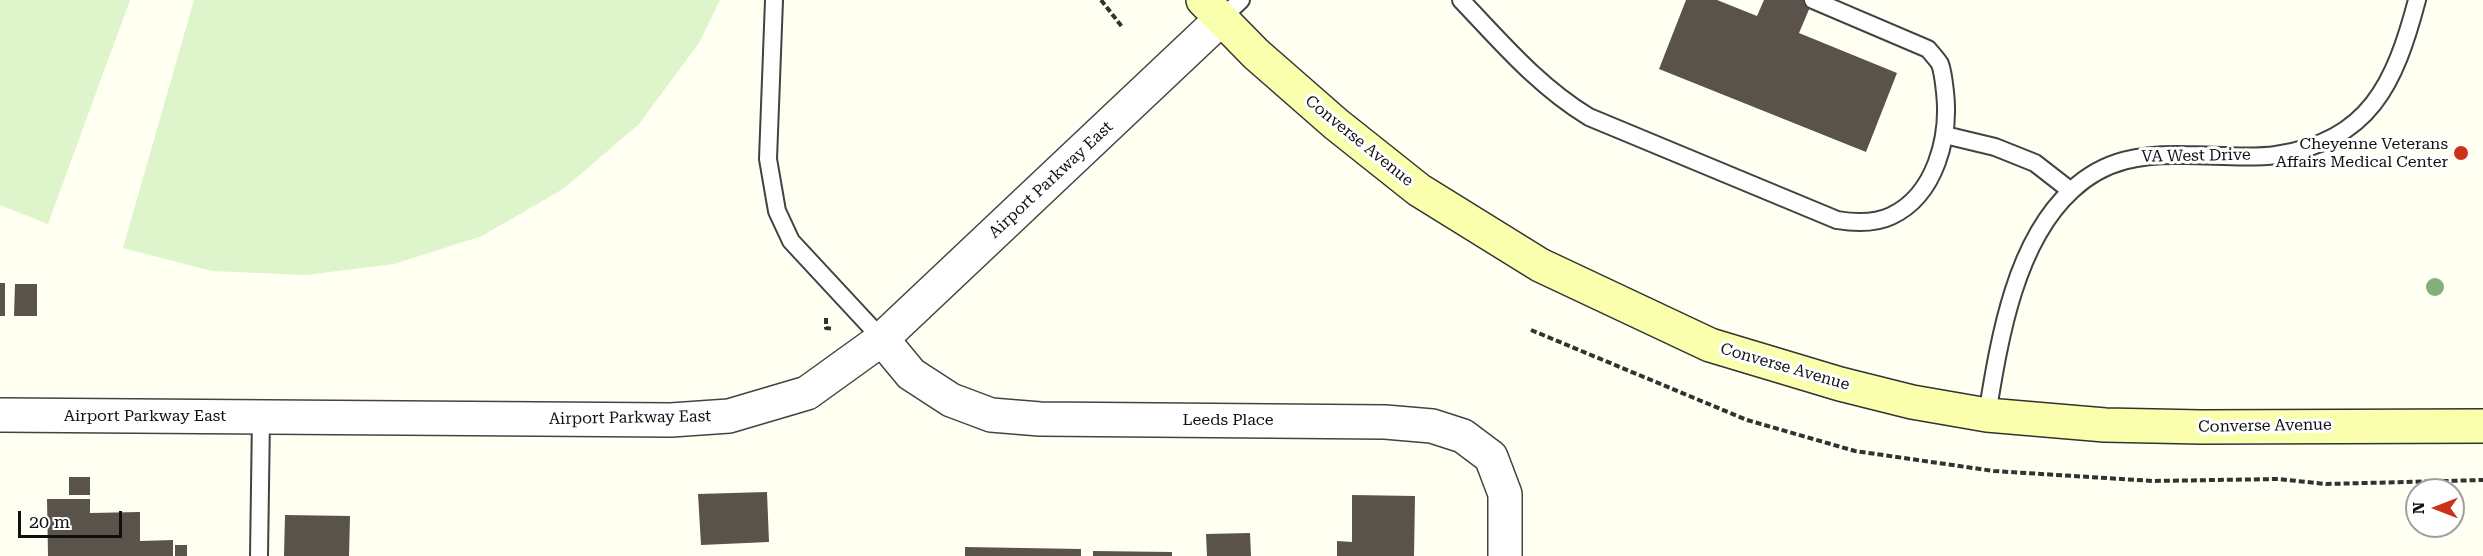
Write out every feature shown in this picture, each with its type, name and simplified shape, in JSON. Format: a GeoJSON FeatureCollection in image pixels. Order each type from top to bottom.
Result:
{"type":"FeatureCollection","features":[{"type":"Feature","properties":{"kind":"main road","name":"Converse Avenue"},"geometry":{"type":"LineString","coordinates":[[1222,6],[1256,54],[1336,124],[1419,190],[1540,265],[1710,345],[1840,384],[1912,402],[1987,415],[2105,425],[2201,427],[2480,424]]}},
{"type":"Feature","properties":{"kind":"street","name":"Airport Parkway East"},"geometry":{"type":"LineString","coordinates":[[0,415],[671,420],[729,416],[807,393],[882,339],[1222,6]]}},
{"type":"Feature","properties":{"kind":"street","name":"Leeds Place"},"geometry":{"type":"LineString","coordinates":[[882,339],[910,374],[951,400],[991,415],[1040,419],[1385,422],[1432,426],[1463,436],[1491,457],[1504,494],[1505,556]]}},
{"type":"Feature","properties":{"kind":"lane"},"geometry":{"type":"LineString","coordinates":[[774,0],[768,159],[777,211],[791,241],[882,339]]}},
{"type":"Feature","properties":{"kind":"lane"},"geometry":{"type":"LineString","coordinates":[[1461,0],[1533,76],[1563,101],[1589,117],[1837,220],[1872,222],[1892,216],[1910,204],[1924,186],[1938,160],[1945,135],[1947,108],[1940,65],[1928,49],[1812,0]]}},
{"type":"Feature","properties":{"kind":"lane","name":"VA West Drive"},"geometry":{"type":"LineString","coordinates":[[1987,415],[1998,345],[2034,240],[2051,214],[2071,191],[2089,176],[2138,156],[2275,155],[2320,144],[2343,133],[2364,116],[2381,95],[2394,70],[2417,0]]}},
{"type":"Feature","properties":{"kind":"lane"},"geometry":{"type":"LineString","coordinates":[[1945,135],[1995,147],[2035,163],[2071,191]]}},
{"type":"Feature","properties":{"kind":"lane"},"geometry":{"type":"LineString","coordinates":[[260,556],[261,417]]}},
{"type":"Feature","properties":{"kind":"path"},"geometry":{"type":"LineString","coordinates":[[1101,0],[1123,28]]}},
{"type":"Feature","properties":{"kind":"green space"},"geometry":{"type":"Polygon","coordinates":[[[0,0],[130,0],[48,224],[0,205],[0,0]]]}},
{"type":"Feature","properties":{"kind":"green space"},"geometry":{"type":"Polygon","coordinates":[[[194,0],[720,0],[699,43],[639,124],[563,189],[482,236],[394,264],[306,275],[212,271],[123,248],[194,0]]]}},
{"type":"Feature","properties":{"kind":"building"},"geometry":{"type":"Polygon","coordinates":[[[1686,0],[1717,0],[1757,16],[1764,0],[1813,0],[1799,33],[1897,73],[1866,152],[1659,69],[1686,0]]]}},
{"type":"Feature","properties":{"kind":"building"},"geometry":{"type":"Polygon","coordinates":[[[0,283],[5,283],[5,316],[0,316],[0,283]]]}},
{"type":"Feature","properties":{"kind":"building"},"geometry":{"type":"Polygon","coordinates":[[[15,284],[37,284],[37,316],[14,316],[15,284]]]}},
{"type":"Feature","properties":{"kind":"building"},"geometry":{"type":"Polygon","coordinates":[[[69,477],[90,477],[90,495],[69,495],[69,477]]]}},
{"type":"Feature","properties":{"kind":"building"},"geometry":{"type":"Polygon","coordinates":[[[767,492],[769,542],[701,545],[698,494],[767,492]]]}},
{"type":"Feature","properties":{"kind":"building"},"geometry":{"type":"Polygon","coordinates":[[[1352,495],[1415,496],[1414,556],[1337,556],[1337,541],[1352,542],[1352,495]]]}},
{"type":"Feature","properties":{"kind":"building"},"geometry":{"type":"Polygon","coordinates":[[[47,499],[90,499],[90,513],[140,512],[140,541],[173,540],[173,556],[48,556],[47,499]]]}},
{"type":"Feature","properties":{"kind":"building"},"geometry":{"type":"Polygon","coordinates":[[[285,515],[350,516],[349,556],[284,556],[285,515]]]}},
{"type":"Feature","properties":{"kind":"building"},"geometry":{"type":"Polygon","coordinates":[[[1250,533],[1251,556],[1207,556],[1206,534],[1250,533]]]}},
{"type":"Feature","properties":{"kind":"building"},"geometry":{"type":"Polygon","coordinates":[[[175,545],[187,545],[187,556],[175,556],[175,545]]]}},
{"type":"Feature","properties":{"kind":"building"},"geometry":{"type":"Polygon","coordinates":[[[965,547],[1081,549],[1081,556],[965,556],[965,547]]]}},
{"type":"Feature","properties":{"kind":"building"},"geometry":{"type":"Polygon","coordinates":[[[1093,551],[1172,552],[1172,556],[1093,556],[1093,551]]]}},
{"type":"Feature","properties":{"kind":"place","name":"Cheyenne Veterans Affairs Medical Center"},"geometry":{"type":"Point","coordinates":[2461,153]}}]}
